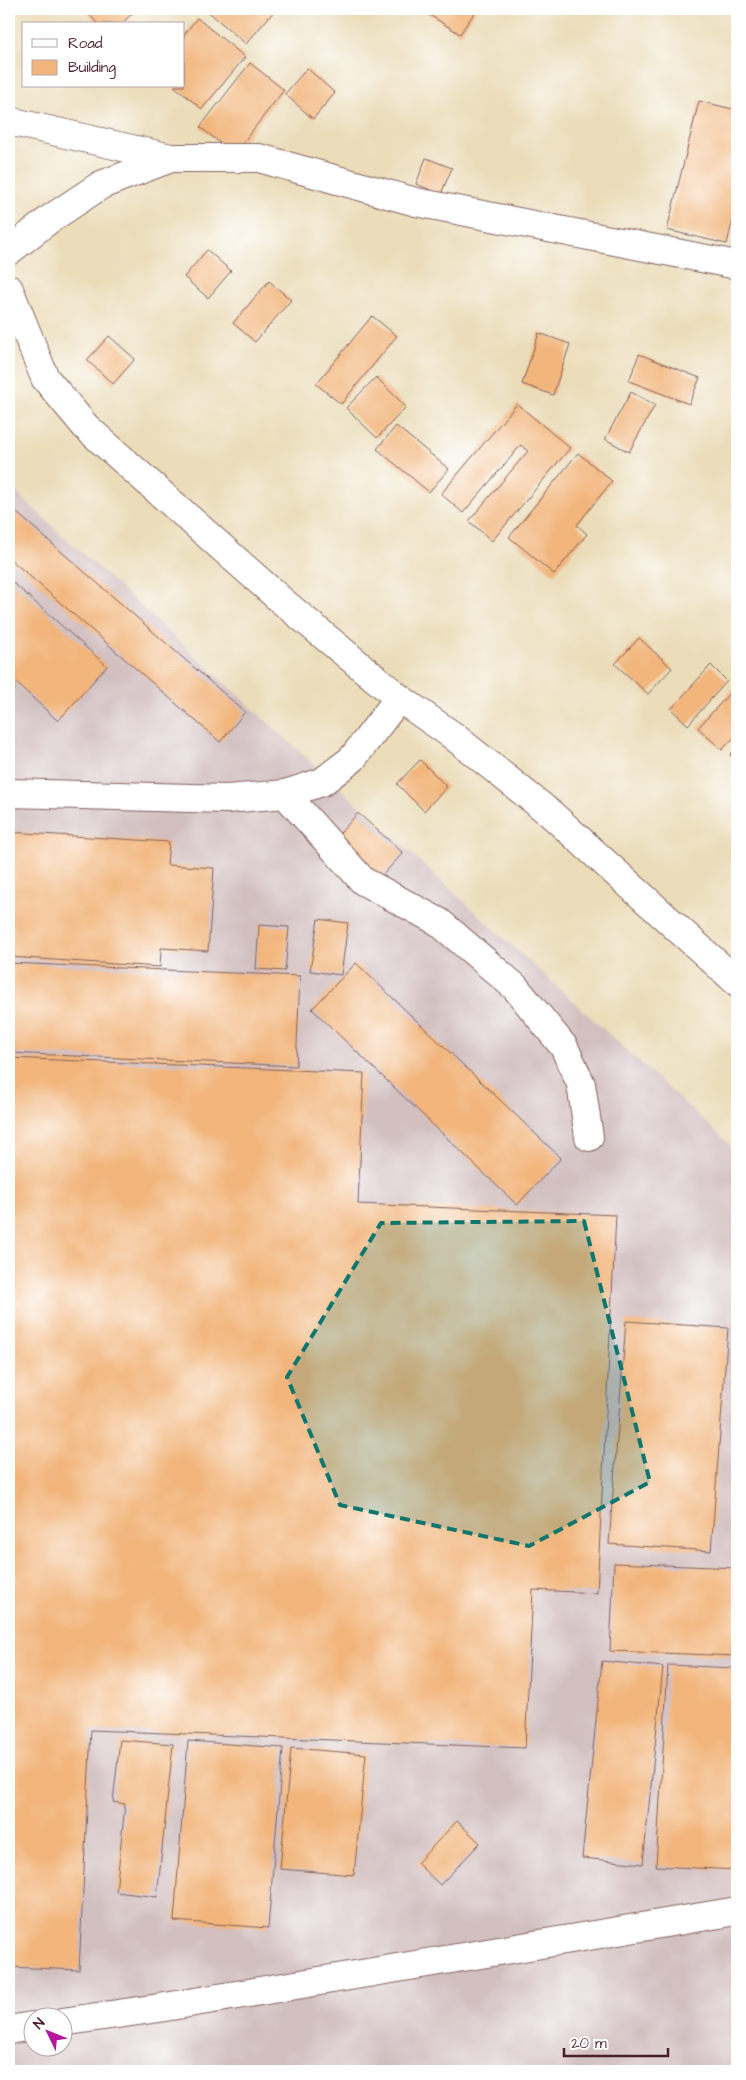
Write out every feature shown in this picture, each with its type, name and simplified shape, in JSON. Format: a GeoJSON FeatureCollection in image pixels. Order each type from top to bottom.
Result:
{"type":"FeatureCollection","features":[{"type":"Feature","properties":{"kind":"street"},"geometry":{"type":"LineString","coordinates":[[9,121],[171,158],[259,158],[416,202],[737,265]]}},
{"type":"Feature","properties":{"kind":"street"},"geometry":{"type":"LineString","coordinates":[[9,251],[50,219],[101,185],[171,158]]}},
{"type":"Feature","properties":{"kind":"street"},"geometry":{"type":"LineString","coordinates":[[9,289],[45,378],[86,427],[282,601],[398,698],[452,735],[551,814],[737,982]]}},
{"type":"Feature","properties":{"kind":"street"},"geometry":{"type":"LineString","coordinates":[[9,793],[227,799],[285,794],[322,782],[352,759],[398,698]]}},
{"type":"Feature","properties":{"kind":"street"},"geometry":{"type":"LineString","coordinates":[[285,794],[363,881],[439,922],[515,987],[564,1047],[581,1084],[589,1136]]}},
{"type":"Feature","properties":{"kind":"street"},"geometry":{"type":"LineString","coordinates":[[72,2021],[737,1912]]}},
{"type":"Feature","properties":{"kind":"street"},"geometry":{"type":"LineString","coordinates":[[9,2030],[22,2028]]}},
{"type":"Feature","properties":{"kind":"highlighted area"},"geometry":{"type":"Polygon","coordinates":[[[584,1221],[650,1482],[529,1546],[340,1505],[287,1377],[381,1223],[584,1221]]]}},
{"type":"Feature","properties":{"kind":"shaded area"},"geometry":{"type":"Polygon","coordinates":[[[9,486],[737,1151],[737,2071],[9,2071],[9,486]]]}},
{"type":"Feature","properties":{"kind":"building"},"geometry":{"type":"Polygon","coordinates":[[[84,9],[137,9],[123,22],[96,22],[84,9]]]}},
{"type":"Feature","properties":{"kind":"building"},"geometry":{"type":"Polygon","coordinates":[[[205,9],[276,9],[246,44],[205,9]]]}},
{"type":"Feature","properties":{"kind":"building"},"geometry":{"type":"Polygon","coordinates":[[[420,9],[477,9],[460,34],[420,9]]]}},
{"type":"Feature","properties":{"kind":"building"},"geometry":{"type":"Polygon","coordinates":[[[197,18],[245,57],[202,109],[176,88],[185,88],[185,34],[197,18]]]}},
{"type":"Feature","properties":{"kind":"building"},"geometry":{"type":"Polygon","coordinates":[[[250,63],[284,90],[234,154],[200,127],[250,63]]]}},
{"type":"Feature","properties":{"kind":"building"},"geometry":{"type":"Polygon","coordinates":[[[307,68],[335,93],[313,119],[285,94],[307,68]]]}},
{"type":"Feature","properties":{"kind":"building"},"geometry":{"type":"Polygon","coordinates":[[[699,101],[737,110],[737,202],[727,244],[667,230],[699,101]]]}},
{"type":"Feature","properties":{"kind":"building"},"geometry":{"type":"Polygon","coordinates":[[[426,158],[452,168],[441,194],[416,184],[426,158]]]}},
{"type":"Feature","properties":{"kind":"building"},"geometry":{"type":"Polygon","coordinates":[[[207,250],[231,271],[208,298],[184,277],[207,250]]]}},
{"type":"Feature","properties":{"kind":"building"},"geometry":{"type":"Polygon","coordinates":[[[269,281],[291,300],[255,342],[233,323],[269,281]]]}},
{"type":"Feature","properties":{"kind":"building"},"geometry":{"type":"Polygon","coordinates":[[[372,316],[397,336],[341,404],[316,384],[372,316]]]}},
{"type":"Feature","properties":{"kind":"building"},"geometry":{"type":"Polygon","coordinates":[[[539,333],[570,344],[553,395],[522,384],[539,333]]]}},
{"type":"Feature","properties":{"kind":"building"},"geometry":{"type":"Polygon","coordinates":[[[109,336],[135,359],[113,384],[87,360],[109,336]]]}},
{"type":"Feature","properties":{"kind":"building"},"geometry":{"type":"Polygon","coordinates":[[[639,354],[700,378],[689,404],[629,381],[639,354]]]}},
{"type":"Feature","properties":{"kind":"building"},"geometry":{"type":"Polygon","coordinates":[[[376,377],[406,407],[377,438],[346,408],[376,377]]]}},
{"type":"Feature","properties":{"kind":"building"},"geometry":{"type":"Polygon","coordinates":[[[631,392],[655,405],[629,452],[605,439],[631,392]]]}},
{"type":"Feature","properties":{"kind":"building"},"geometry":{"type":"Polygon","coordinates":[[[517,404],[570,448],[492,541],[469,521],[528,451],[521,445],[463,513],[441,494],[517,404]]]}},
{"type":"Feature","properties":{"kind":"building"},"geometry":{"type":"Polygon","coordinates":[[[396,426],[449,469],[429,492],[377,449],[396,426]]]}},
{"type":"Feature","properties":{"kind":"building"},"geometry":{"type":"Polygon","coordinates":[[[578,453],[612,481],[577,525],[587,534],[554,574],[509,537],[578,453]]]}},
{"type":"Feature","properties":{"kind":"building"},"geometry":{"type":"Polygon","coordinates":[[[9,506],[245,712],[220,742],[9,558],[9,506]]]}},
{"type":"Feature","properties":{"kind":"building"},"geometry":{"type":"Polygon","coordinates":[[[9,579],[107,666],[58,721],[9,676],[9,579]]]}},
{"type":"Feature","properties":{"kind":"building"},"geometry":{"type":"Polygon","coordinates":[[[639,638],[672,668],[648,694],[615,664],[639,638]]]}},
{"type":"Feature","properties":{"kind":"building"},"geometry":{"type":"Polygon","coordinates":[[[711,665],[727,681],[688,725],[671,709],[711,665]]]}},
{"type":"Feature","properties":{"kind":"building"},"geometry":{"type":"Polygon","coordinates":[[[9,682],[15,689],[9,696],[9,682]]]}},
{"type":"Feature","properties":{"kind":"building"},"geometry":{"type":"Polygon","coordinates":[[[737,685],[737,734],[722,750],[698,728],[737,685]]]}},
{"type":"Feature","properties":{"kind":"building"},"geometry":{"type":"Polygon","coordinates":[[[737,747],[737,761],[730,755],[737,747]]]}},
{"type":"Feature","properties":{"kind":"building"},"geometry":{"type":"Polygon","coordinates":[[[420,760],[447,787],[424,811],[397,784],[420,760]]]}},
{"type":"Feature","properties":{"kind":"building"},"geometry":{"type":"Polygon","coordinates":[[[358,813],[403,853],[377,881],[333,841],[358,813]]]}},
{"type":"Feature","properties":{"kind":"building"},"geometry":{"type":"Polygon","coordinates":[[[9,832],[169,842],[167,865],[214,868],[208,951],[161,948],[160,967],[9,957],[9,832]]]}},
{"type":"Feature","properties":{"kind":"building"},"geometry":{"type":"Polygon","coordinates":[[[318,919],[348,923],[341,975],[310,971],[318,919]]]}},
{"type":"Feature","properties":{"kind":"building"},"geometry":{"type":"Polygon","coordinates":[[[259,925],[289,927],[285,971],[256,969],[259,925]]]}},
{"type":"Feature","properties":{"kind":"building"},"geometry":{"type":"Polygon","coordinates":[[[9,963],[300,976],[296,1066],[9,1053],[9,963]]]}},
{"type":"Feature","properties":{"kind":"building"},"geometry":{"type":"Polygon","coordinates":[[[356,963],[561,1158],[517,1205],[312,1009],[356,963]]]}},
{"type":"Feature","properties":{"kind":"building"},"geometry":{"type":"Polygon","coordinates":[[[9,1058],[364,1073],[358,1204],[616,1215],[597,1593],[533,1590],[525,1748],[91,1730],[79,1970],[9,1967],[9,1058]]]}},
{"type":"Feature","properties":{"kind":"building"},"geometry":{"type":"Polygon","coordinates":[[[626,1321],[728,1328],[711,1551],[609,1544],[626,1321]]]}},
{"type":"Feature","properties":{"kind":"building"},"geometry":{"type":"Polygon","coordinates":[[[614,1563],[737,1568],[737,1656],[610,1651],[614,1563]]]}},
{"type":"Feature","properties":{"kind":"building"},"geometry":{"type":"Polygon","coordinates":[[[602,1661],[663,1667],[643,1864],[582,1858],[602,1661]]]}},
{"type":"Feature","properties":{"kind":"building"},"geometry":{"type":"Polygon","coordinates":[[[668,1665],[737,1668],[737,1870],[656,1866],[668,1665]]]}},
{"type":"Feature","properties":{"kind":"building"},"geometry":{"type":"Polygon","coordinates":[[[120,1740],[173,1744],[157,1897],[116,1892],[125,1804],[113,1802],[120,1740]]]}},
{"type":"Feature","properties":{"kind":"building"},"geometry":{"type":"Polygon","coordinates":[[[188,1741],[283,1748],[268,1928],[174,1921],[188,1741]]]}},
{"type":"Feature","properties":{"kind":"building"},"geometry":{"type":"Polygon","coordinates":[[[291,1748],[366,1754],[354,1875],[280,1869],[291,1748]]]}},
{"type":"Feature","properties":{"kind":"building"},"geometry":{"type":"Polygon","coordinates":[[[457,1821],[480,1843],[440,1885],[417,1863],[457,1821]]]}}]}
